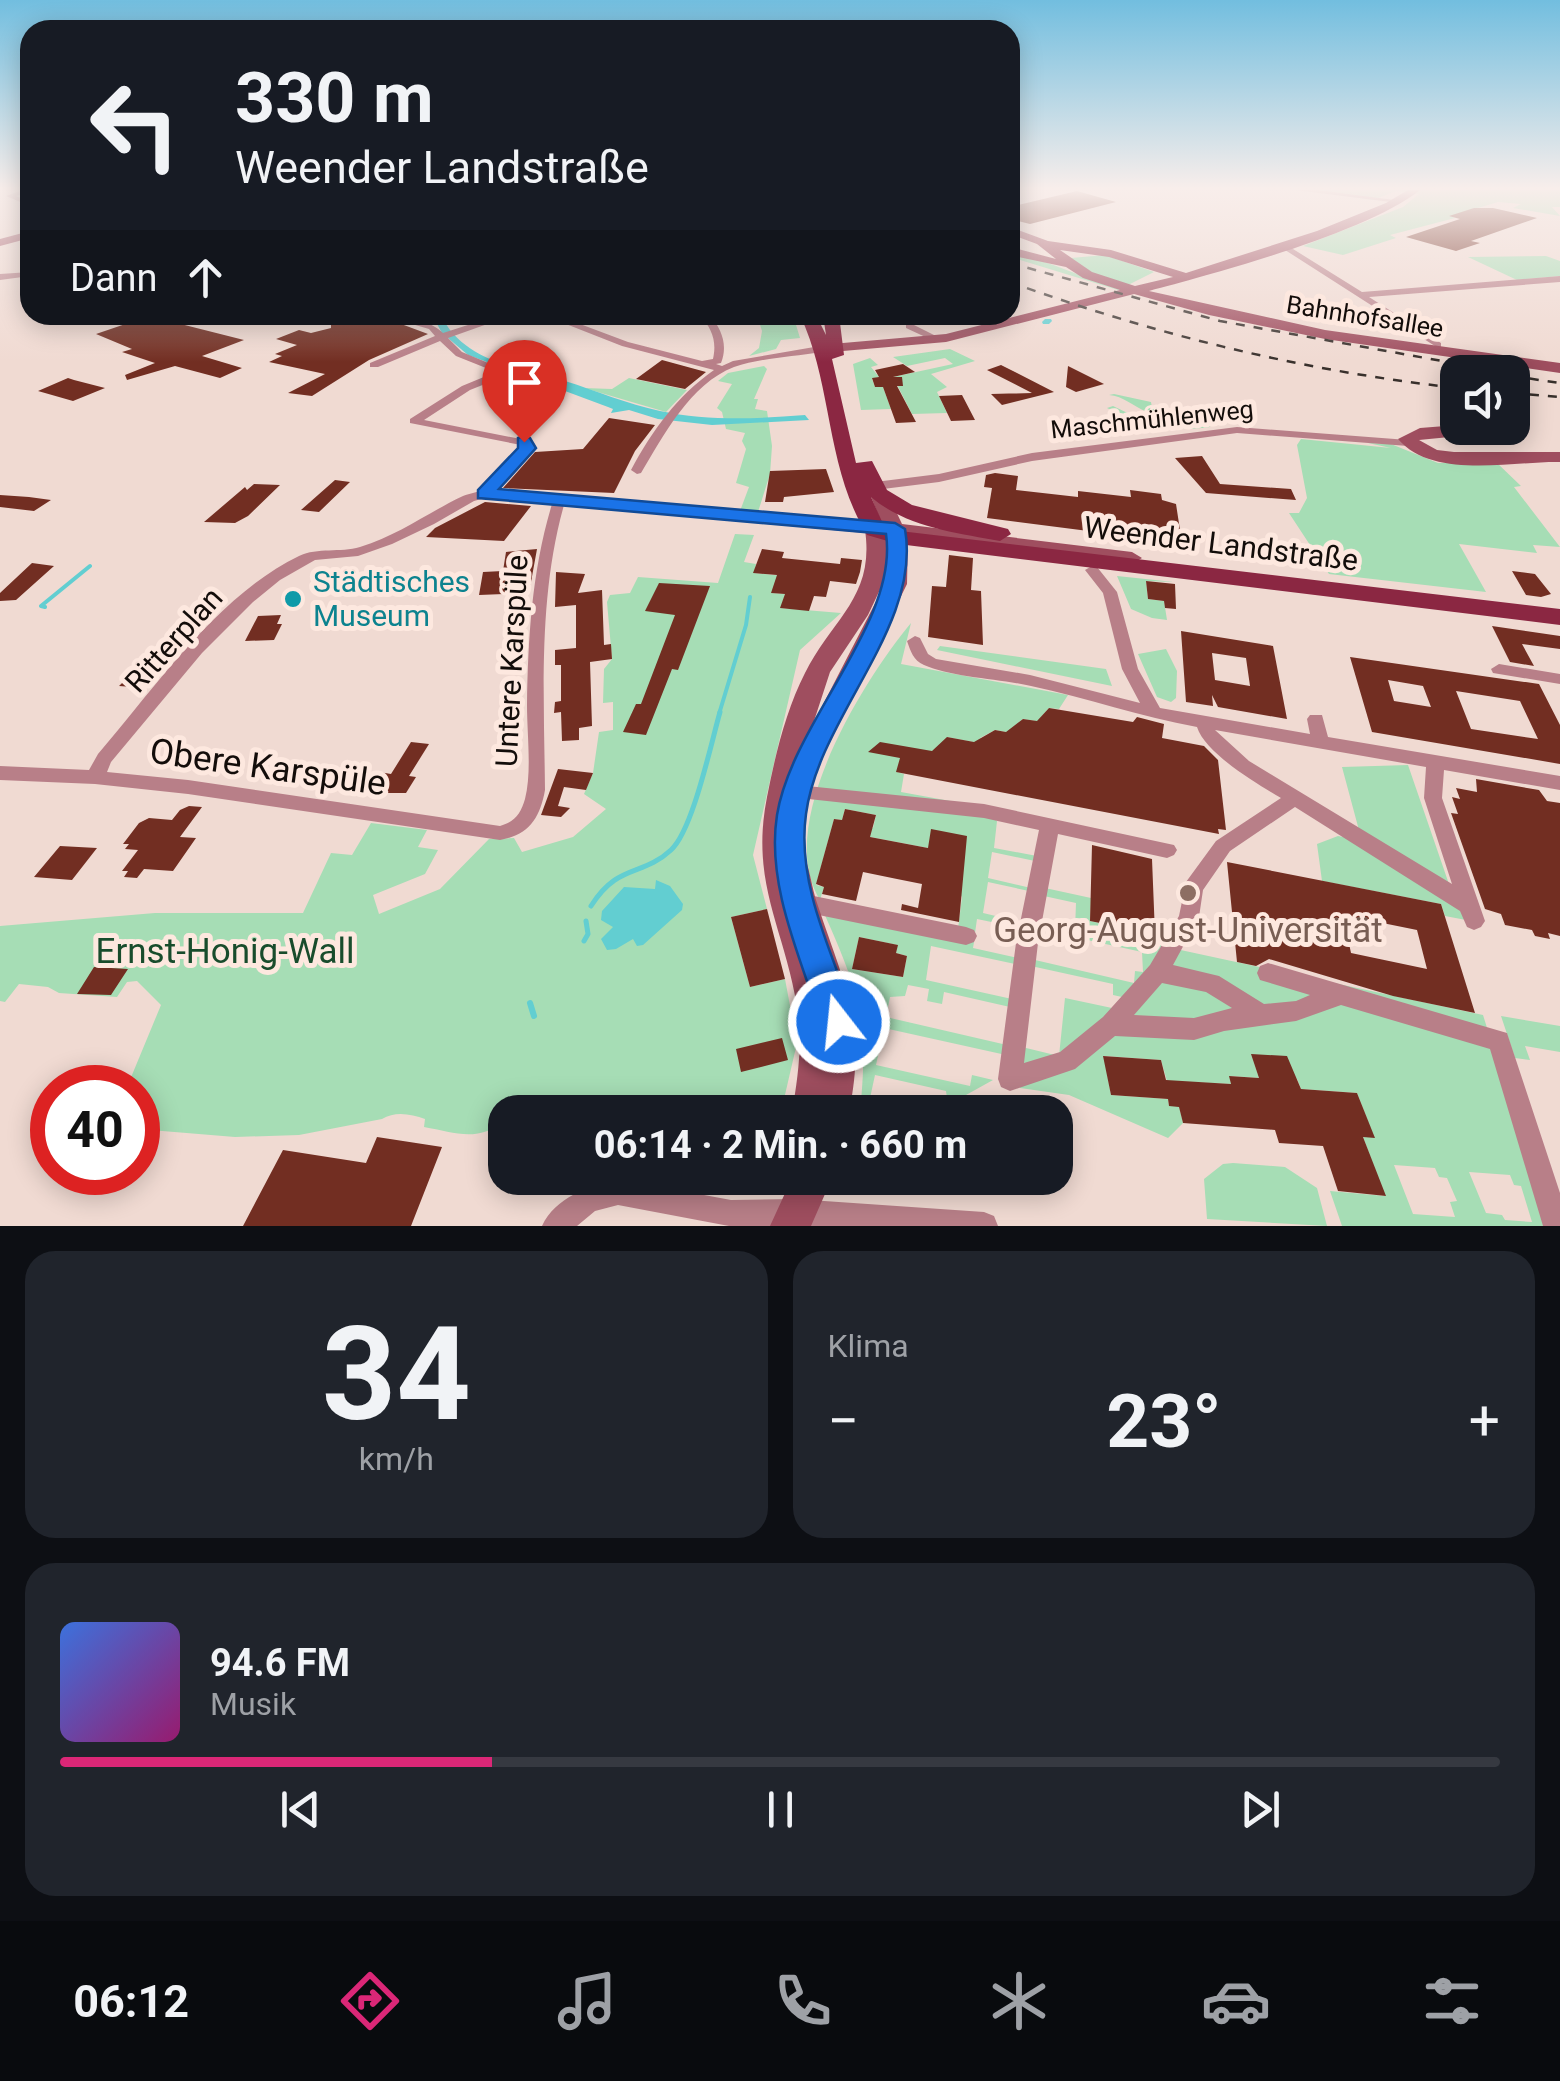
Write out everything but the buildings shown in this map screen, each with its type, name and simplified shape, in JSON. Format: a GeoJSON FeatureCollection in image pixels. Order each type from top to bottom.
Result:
{"type":"FeatureCollection","features":[{"type":"Feature","properties":{"kind":"main road"},"geometry":{"type":"LineString","coordinates":[[813,325],[827,352],[889,532]]}},
{"type":"Feature","properties":{"kind":"main road"},"geometry":{"type":"LineString","coordinates":[[831,325],[827,352],[844,458],[875,487]]}},
{"type":"Feature","properties":{"kind":"main road","name":"Weender Landstraße"},"geometry":{"type":"LineString","coordinates":[[875,487],[919,514],[968,528],[1132,558],[1560,608]]}},
{"type":"Feature","properties":{"kind":"main road","name":"Weender Landstraße"},"geometry":{"type":"LineString","coordinates":[[889,532],[1560,617]]}},
{"type":"Feature","properties":{"kind":"street"},"geometry":{"type":"LineString","coordinates":[[1020,253],[1042,253],[1045,247]]}},
{"type":"Feature","properties":{"kind":"street","name":"Bahnhofsallee"},"geometry":{"type":"LineString","coordinates":[[1048,247],[1066,264],[1106,282],[1164,299],[1266,323],[1448,349]]}},
{"type":"Feature","properties":{"kind":"street"},"geometry":{"type":"LineString","coordinates":[[1069,247],[1183,276]]}},
{"type":"Feature","properties":{"kind":"street"},"geometry":{"type":"LineString","coordinates":[[1020,320],[1280,247]]}},
{"type":"Feature","properties":{"kind":"street"},"geometry":{"type":"LineString","coordinates":[[1276,249],[1304,262],[1453,355]]}},
{"type":"Feature","properties":{"kind":"street"},"geometry":{"type":"LineString","coordinates":[[1276,249],[1304,262]]}},
{"type":"Feature","properties":{"kind":"street"},"geometry":{"type":"LineString","coordinates":[[1020,253],[1066,264],[1069,255],[1092,251]]}},
{"type":"Feature","properties":{"kind":"street"},"geometry":{"type":"LineString","coordinates":[[1143,264],[1161,274],[1162,280]]}},
{"type":"Feature","properties":{"kind":"street"},"geometry":{"type":"LineString","coordinates":[[1129,292],[1183,276]]}},
{"type":"Feature","properties":{"kind":"street"},"geometry":{"type":"LineString","coordinates":[[1359,295],[1560,279]]}},
{"type":"Feature","properties":{"kind":"street"},"geometry":{"type":"LineString","coordinates":[[428,325],[446,336],[459,354],[542,389],[545,396]]}},
{"type":"Feature","properties":{"kind":"street"},"geometry":{"type":"LineString","coordinates":[[374,366],[478,325]]}},
{"type":"Feature","properties":{"kind":"street"},"geometry":{"type":"LineString","coordinates":[[575,325],[625,344],[718,365],[940,340],[999,325]]}},
{"type":"Feature","properties":{"kind":"street"},"geometry":{"type":"LineString","coordinates":[[636,470],[666,422],[718,365],[718,332],[713,325]]}},
{"type":"Feature","properties":{"kind":"street"},"geometry":{"type":"LineString","coordinates":[[909,326],[937,339]]}},
{"type":"Feature","properties":{"kind":"street"},"geometry":{"type":"LineString","coordinates":[[772,357],[811,360],[827,352],[971,332]]}},
{"type":"Feature","properties":{"kind":"street"},"geometry":{"type":"LineString","coordinates":[[1448,349],[1560,366]]}},
{"type":"Feature","properties":{"kind":"street"},"geometry":{"type":"LineString","coordinates":[[485,494],[526,449],[527,443],[414,421],[466,388],[504,374]]}},
{"type":"Feature","properties":{"kind":"street","name":"Maschmühlenweg"},"geometry":{"type":"LineString","coordinates":[[875,487],[1024,458],[1220,431],[1408,443],[1409,437],[1420,433],[1440,432]]}},
{"type":"Feature","properties":{"kind":"street"},"geometry":{"type":"LineString","coordinates":[[1408,443],[1447,458],[1560,457]]}},
{"type":"Feature","properties":{"kind":"street","name":"Weender Landstraße"},"geometry":{"type":"LineString","coordinates":[[485,494],[1132,558]]}},
{"type":"Feature","properties":{"kind":"street","name":"Ritterplan"},"geometry":{"type":"LineString","coordinates":[[96,776],[104,759],[220,627],[252,597],[309,556],[343,556],[379,545],[469,498],[485,494]]}},
{"type":"Feature","properties":{"kind":"street","name":"Untere Karspüle"},"geometry":{"type":"LineString","coordinates":[[524,822],[536,790],[535,727],[544,578],[548,534],[559,501]]}},
{"type":"Feature","properties":{"kind":"street"},"geometry":{"type":"LineString","coordinates":[[835,1095],[839,1022],[799,902],[790,836],[797,792],[809,757],[892,594],[889,532]]}},
{"type":"Feature","properties":{"kind":"street"},"geometry":{"type":"LineString","coordinates":[[813,1095],[818,1026],[811,990],[781,900],[776,836],[814,677],[827,650],[860,611],[872,588],[880,551],[889,532]]}},
{"type":"Feature","properties":{"kind":"street"},"geometry":{"type":"LineString","coordinates":[[1092,570],[1115,603],[1130,669],[1154,712]]}},
{"type":"Feature","properties":{"kind":"street"},"geometry":{"type":"LineString","coordinates":[[915,641],[921,657],[932,662],[1045,684],[1154,712],[1560,783]]}},
{"type":"Feature","properties":{"kind":"street"},"geometry":{"type":"LineString","coordinates":[[1499,670],[1560,679]]}},
{"type":"Feature","properties":{"kind":"street"},"geometry":{"type":"LineString","coordinates":[[1316,719],[1320,741]]}},
{"type":"Feature","properties":{"kind":"street"},"geometry":{"type":"LineString","coordinates":[[1205,722],[1206,732],[1243,766],[1471,913],[1432,798],[1434,760]]}},
{"type":"Feature","properties":{"kind":"street","name":"Obere Karspüle"},"geometry":{"type":"LineString","coordinates":[[0,773],[96,776],[500,832],[514,830],[524,822]]}},
{"type":"Feature","properties":{"kind":"street"},"geometry":{"type":"LineString","coordinates":[[797,792],[895,800],[1050,825],[1167,850]]}},
{"type":"Feature","properties":{"kind":"street"},"geometry":{"type":"LineString","coordinates":[[1050,825],[1027,943],[1010,1079],[1067,1061],[1111,1025],[1158,972],[1188,917],[1193,888],[1223,846],[1294,799]]}},
{"type":"Feature","properties":{"kind":"street"},"geometry":{"type":"LineString","coordinates":[[799,902],[966,936]]}},
{"type":"Feature","properties":{"kind":"street"},"geometry":{"type":"LineString","coordinates":[[1158,972],[1211,983],[1263,1016]]}},
{"type":"Feature","properties":{"kind":"street"},"geometry":{"type":"LineString","coordinates":[[1268,972],[1337,996],[1499,1041],[1556,1226]]}},
{"type":"Feature","properties":{"kind":"street"},"geometry":{"type":"LineString","coordinates":[[1111,1025],[1194,1029],[1296,1011],[1337,996]]}},
{"type":"Feature","properties":{"kind":"street"},"geometry":{"type":"LineString","coordinates":[[556,1226],[588,1200],[618,1192],[731,1212],[799,1198],[984,1226]]}},
{"type":"Feature","properties":{"kind":"green space"},"geometry":{"type":"Polygon","coordinates":[[[1308,247],[1367,247],[1343,255],[1308,247]]]}},
{"type":"Feature","properties":{"kind":"green space"},"geometry":{"type":"Polygon","coordinates":[[[1020,255],[1111,286],[1071,258],[1105,255],[1154,272],[1118,290],[1020,260],[1020,255]]]}},
{"type":"Feature","properties":{"kind":"green space"},"geometry":{"type":"Polygon","coordinates":[[[1546,256],[1560,261],[1560,276],[1517,280],[1468,257],[1546,256]]]}},
{"type":"Feature","properties":{"kind":"green space"},"geometry":{"type":"Polygon","coordinates":[[[760,325],[796,325],[800,338],[781,340],[776,349],[749,356],[759,348],[760,325]]]}},
{"type":"Feature","properties":{"kind":"green space"},"geometry":{"type":"Polygon","coordinates":[[[950,349],[975,361],[931,374],[947,387],[937,392],[947,413],[912,414],[893,377],[953,364],[945,358],[907,366],[893,357],[950,349]]]}},
{"type":"Feature","properties":{"kind":"green space"},"geometry":{"type":"Polygon","coordinates":[[[870,358],[878,365],[871,367],[879,377],[872,379],[875,387],[883,387],[891,409],[861,410],[853,364],[870,358]]]}},
{"type":"Feature","properties":{"kind":"green space"},"geometry":{"type":"Polygon","coordinates":[[[764,366],[767,369],[754,399],[758,399],[755,409],[767,411],[772,446],[770,474],[758,512],[740,511],[749,487],[736,483],[746,449],[742,441],[745,433],[726,429],[722,412],[717,408],[732,384],[718,381],[728,373],[764,366]]]}},
{"type":"Feature","properties":{"kind":"green space"},"geometry":{"type":"Polygon","coordinates":[[[629,378],[687,390],[666,412],[584,388],[612,389],[629,378]]]}},
{"type":"Feature","properties":{"kind":"green space"},"geometry":{"type":"Polygon","coordinates":[[[1109,395],[1151,402],[1152,408],[1207,413],[1210,427],[1170,428],[1132,419],[1107,408],[1113,406],[1138,418],[1183,422],[1109,395]]]}},
{"type":"Feature","properties":{"kind":"green space"},"geometry":{"type":"Polygon","coordinates":[[[1301,439],[1391,448],[1368,443],[1391,444],[1438,463],[1496,462],[1521,486],[1514,487],[1560,547],[1533,545],[1537,553],[1459,544],[1486,592],[1329,574],[1289,513],[1299,513],[1307,498],[1297,445],[1301,439]]]}},
{"type":"Feature","properties":{"kind":"green space","name":"Ernst-Honig-Wall"},"geometry":{"type":"Polygon","coordinates":[[[735,534],[754,535],[744,562],[756,564],[754,573],[793,577],[772,593],[785,594],[781,608],[841,613],[800,650],[753,855],[767,909],[731,917],[750,987],[785,979],[797,1043],[785,1095],[488,1095],[488,1131],[473,1134],[424,1127],[425,1119],[403,1114],[299,1135],[235,1137],[160,1131],[160,1065],[136,1065],[161,1005],[137,981],[127,982],[117,997],[59,993],[48,987],[19,984],[5,1002],[0,1001],[0,926],[155,913],[303,913],[331,853],[352,855],[371,823],[427,830],[418,847],[438,850],[425,874],[373,895],[379,914],[440,889],[489,839],[514,838],[522,852],[573,837],[606,809],[584,794],[593,773],[599,732],[613,730],[613,702],[603,703],[604,669],[612,659],[607,602],[610,595],[630,593],[638,577],[718,583],[735,534]]]}},
{"type":"Feature","properties":{"kind":"green space"},"geometry":{"type":"Polygon","coordinates":[[[1117,576],[1174,582],[1146,581],[1148,599],[1164,601],[1167,620],[1131,609],[1117,576]]]}},
{"type":"Feature","properties":{"kind":"green space"},"geometry":{"type":"Polygon","coordinates":[[[911,623],[901,664],[1068,695],[1059,709],[1049,708],[1041,717],[1048,723],[1023,719],[1012,728],[1022,735],[995,730],[980,738],[994,746],[947,737],[948,750],[897,772],[904,774],[901,792],[983,807],[997,821],[994,848],[1037,856],[1035,861],[992,852],[988,878],[1031,888],[1029,891],[988,882],[983,913],[1025,923],[1021,928],[977,919],[975,933],[958,929],[962,897],[928,848],[865,836],[867,827],[873,828],[876,815],[845,809],[842,820],[834,819],[816,885],[824,887],[820,900],[808,869],[808,833],[815,795],[830,755],[870,680],[911,623]]]}},
{"type":"Feature","properties":{"kind":"green space"},"geometry":{"type":"Polygon","coordinates":[[[940,646],[1106,669],[1112,686],[937,650],[940,646]]]}},
{"type":"Feature","properties":{"kind":"green space"},"geometry":{"type":"Polygon","coordinates":[[[1166,649],[1177,671],[1176,698],[1171,702],[1157,697],[1138,654],[1166,649]]]}},
{"type":"Feature","properties":{"kind":"green space"},"geometry":{"type":"Polygon","coordinates":[[[1408,765],[1451,890],[1360,834],[1342,767],[1408,765]]]}},
{"type":"Feature","properties":{"kind":"green space"},"geometry":{"type":"Polygon","coordinates":[[[1338,836],[1354,839],[1457,902],[1466,920],[1445,916],[1441,904],[1322,881],[1317,844],[1338,836]]]}},
{"type":"Feature","properties":{"kind":"green space"},"geometry":{"type":"Polygon","coordinates":[[[1045,888],[1091,898],[1090,921],[1170,938],[1176,949],[1483,1015],[1549,1226],[1342,1226],[1330,1191],[1385,1196],[1363,1137],[1374,1137],[1357,1093],[1301,1089],[1297,1079],[1252,1055],[1259,1078],[1230,1076],[1231,1084],[1167,1081],[1161,1060],[1104,1056],[1111,1095],[1168,1099],[1169,1106],[1179,1106],[1183,1123],[1168,1138],[1073,1095],[1020,1088],[1022,1047],[1059,1056],[1065,998],[1112,1008],[1122,997],[1113,995],[1113,984],[1031,966],[1035,960],[1134,983],[1135,971],[1143,972],[1142,952],[1037,929],[1039,923],[1075,930],[1076,903],[1044,896],[1045,888]],[[1394,1165],[1413,1214],[1455,1217],[1450,1202],[1457,1201],[1447,1178],[1439,1177],[1435,1168],[1394,1165]],[[1469,1172],[1486,1213],[1502,1215],[1505,1220],[1532,1222],[1521,1186],[1514,1185],[1510,1175],[1469,1172]]]}},
{"type":"Feature","properties":{"kind":"green space"},"geometry":{"type":"Polygon","coordinates":[[[824,913],[974,942],[973,948],[1018,958],[1015,964],[931,946],[926,980],[1012,999],[1010,1007],[944,992],[942,1004],[927,1001],[929,989],[908,985],[905,996],[890,997],[886,1017],[1007,1045],[1006,1055],[884,1028],[876,1065],[970,1086],[972,1075],[993,1080],[966,1095],[947,1095],[946,1091],[875,1075],[871,1095],[862,1095],[862,1031],[854,988],[824,913]],[[859,937],[852,969],[903,977],[907,956],[896,953],[897,945],[859,937]]]}},
{"type":"Feature","properties":{"kind":"green space"},"geometry":{"type":"Polygon","coordinates":[[[1501,1016],[1560,1026],[1560,1052],[1525,1046],[1530,1060],[1515,1058],[1501,1016]]]}},
{"type":"Feature","properties":{"kind":"green space"},"geometry":{"type":"Polygon","coordinates":[[[1223,1164],[1285,1167],[1317,1188],[1327,1226],[1207,1219],[1204,1179],[1223,1164]]]}},
{"type":"Feature","properties":{"kind":"water"},"geometry":{"type":"Polygon","coordinates":[[[438,325],[447,325],[463,343],[494,361],[660,411],[750,418],[805,415],[809,420],[712,425],[658,419],[629,410],[611,413],[613,409],[468,355],[438,325]]]}},
{"type":"Feature","properties":{"kind":"water"},"geometry":{"type":"Polygon","coordinates":[[[656,880],[670,886],[683,904],[682,910],[643,945],[637,946],[633,939],[607,950],[601,939],[613,927],[601,920],[602,911],[624,887],[655,889],[656,880]]]}},
{"type":"Feature","properties":{"kind":"waterway"},"geometry":{"type":"LineString","coordinates":[[45,607],[41,606],[90,566]]}},
{"type":"Feature","properties":{"kind":"waterway"},"geometry":{"type":"LineString","coordinates":[[719,714],[746,625],[750,597]]}},
{"type":"Feature","properties":{"kind":"waterway"},"geometry":{"type":"LineString","coordinates":[[591,906],[611,883],[660,858],[679,840],[694,806],[720,712]]}},
{"type":"Feature","properties":{"kind":"waterway"},"geometry":{"type":"LineString","coordinates":[[584,941],[588,934],[586,921]]}},
{"type":"Feature","properties":{"kind":"waterway"},"geometry":{"type":"LineString","coordinates":[[530,1003],[534,1016]]}},
{"type":"Feature","properties":{"kind":"railway"},"geometry":{"type":"LineString","coordinates":[[1020,266],[1220,321],[1440,361]]}},
{"type":"Feature","properties":{"kind":"railway"},"geometry":{"type":"LineString","coordinates":[[1020,285],[1120,319],[1231,348],[1343,372],[1440,386]]}},
{"type":"Feature","properties":{"kind":"railway"},"geometry":{"type":"LineString","coordinates":[[1530,379],[1560,383]]}},
{"type":"Feature","properties":{"kind":"railway"},"geometry":{"type":"LineString","coordinates":[[1530,394],[1560,397]]}},
{"type":"Feature","properties":{"kind":"place","name":"Städtisches Museum"},"geometry":{"type":"Point","coordinates":[293,599]}},
{"type":"Feature","properties":{"kind":"place","name":"Georg-August-Universität"},"geometry":{"type":"Point","coordinates":[1188,893]}},
{"type":"Feature","properties":{"kind":"route"},"geometry":{"type":"LineString","coordinates":[[524,442],[527,448],[485,494],[775,522],[895,529],[899,552],[896,584],[809,757],[792,814],[790,857],[799,902],[839,1022]]}}]}
